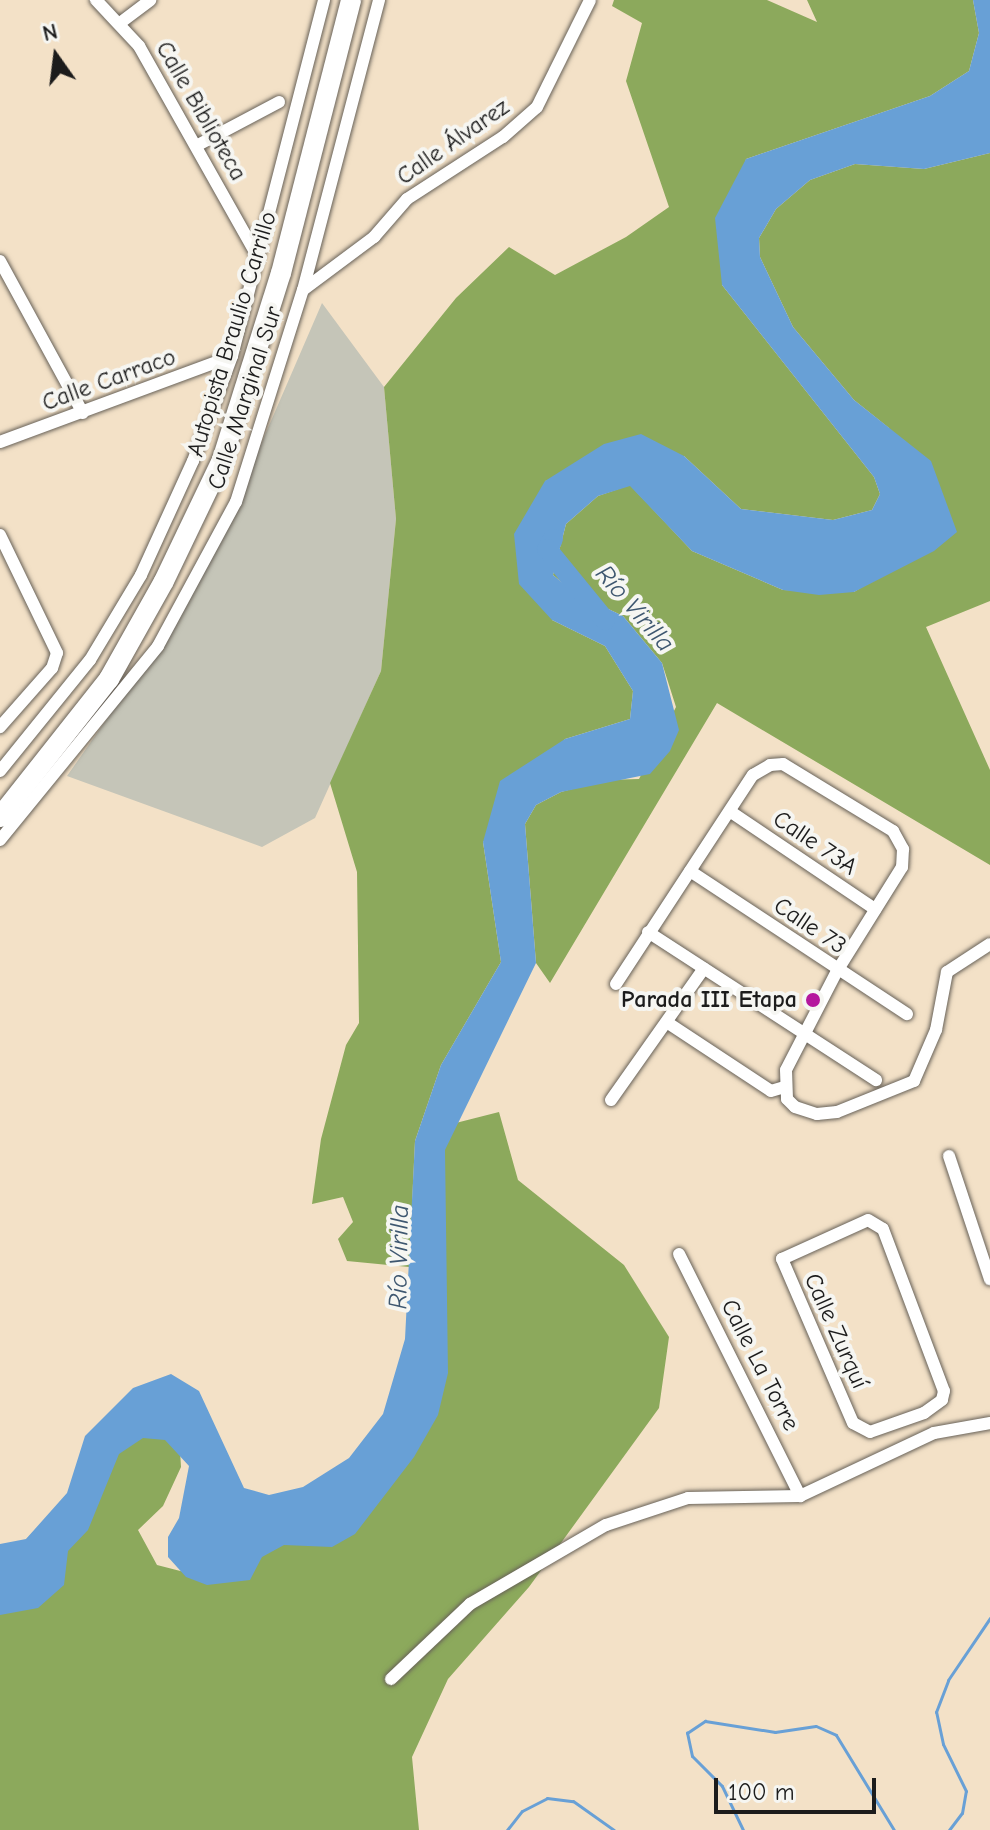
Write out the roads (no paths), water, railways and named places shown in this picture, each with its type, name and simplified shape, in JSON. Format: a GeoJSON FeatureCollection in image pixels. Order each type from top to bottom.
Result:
{"type":"FeatureCollection","features":[{"type":"Feature","properties":{"kind":"highway","name":"Autopista Braulio Carrillo"},"geometry":{"type":"LineString","coordinates":[[4,820],[109,679],[164,581],[222,460],[258,349],[351,0]]}},
{"type":"Feature","properties":{"kind":"street","name":"Calle Biblioteca"},"geometry":{"type":"LineString","coordinates":[[96,0],[139,46],[256,254]]}},
{"type":"Feature","properties":{"kind":"street"},"geometry":{"type":"LineString","coordinates":[[120,23],[150,0]]}},
{"type":"Feature","properties":{"kind":"street"},"geometry":{"type":"LineString","coordinates":[[0,771],[90,660],[141,575],[193,461],[232,356],[324,0]]}},
{"type":"Feature","properties":{"kind":"street","name":"Calle Marginal Sur"},"geometry":{"type":"LineString","coordinates":[[0,840],[4,820],[158,646],[236,502],[303,290],[379,0]]}},
{"type":"Feature","properties":{"kind":"street","name":"Calle Álvarez"},"geometry":{"type":"LineString","coordinates":[[303,290],[374,237],[407,199],[503,137],[537,107],[590,0]]}},
{"type":"Feature","properties":{"kind":"street"},"geometry":{"type":"LineString","coordinates":[[196,146],[279,102]]}},
{"type":"Feature","properties":{"kind":"street"},"geometry":{"type":"LineString","coordinates":[[0,261],[83,413]]}},
{"type":"Feature","properties":{"kind":"street"},"geometry":{"type":"LineString","coordinates":[[258,349],[282,358]]}},
{"type":"Feature","properties":{"kind":"street","name":"Calle Carraco"},"geometry":{"type":"LineString","coordinates":[[0,442],[232,356]]}},
{"type":"Feature","properties":{"kind":"street"},"geometry":{"type":"LineString","coordinates":[[0,535],[57,653],[52,668],[0,727]]}},
{"type":"Feature","properties":{"kind":"street"},"geometry":{"type":"LineString","coordinates":[[616,984],[760,768],[783,764],[893,831],[903,849],[902,867],[837,971],[786,1070],[784,1087],[795,1107],[817,1114],[878,1099],[914,1081],[936,1030],[947,972],[990,944]]}},
{"type":"Feature","properties":{"kind":"street","name":"Calle 73A"},"geometry":{"type":"LineString","coordinates":[[731,812],[875,909]]}},
{"type":"Feature","properties":{"kind":"street","name":"Calle 73"},"geometry":{"type":"LineString","coordinates":[[690,871],[837,971],[907,1014]]}},
{"type":"Feature","properties":{"kind":"street"},"geometry":{"type":"LineString","coordinates":[[648,932],[876,1080]]}},
{"type":"Feature","properties":{"kind":"street"},"geometry":{"type":"LineString","coordinates":[[611,1100],[704,968]]}},
{"type":"Feature","properties":{"kind":"street"},"geometry":{"type":"LineString","coordinates":[[668,1023],[771,1091],[784,1087]]}},
{"type":"Feature","properties":{"kind":"street"},"geometry":{"type":"LineString","coordinates":[[949,1156],[990,1279]]}},
{"type":"Feature","properties":{"kind":"street","name":"Calle Zurquí"},"geometry":{"type":"LineString","coordinates":[[868,1220],[877,1222],[944,1391],[942,1400],[924,1413],[870,1432],[853,1423],[784,1269],[782,1259],[788,1253],[868,1220]]}},
{"type":"Feature","properties":{"kind":"street","name":"Calle La Torre"},"geometry":{"type":"LineString","coordinates":[[679,1254],[800,1496]]}},
{"type":"Feature","properties":{"kind":"street"},"geometry":{"type":"LineString","coordinates":[[924,1413],[934,1433]]}},
{"type":"Feature","properties":{"kind":"street"},"geometry":{"type":"LineString","coordinates":[[391,1679],[470,1604],[606,1525],[688,1498],[800,1496],[934,1433],[990,1423]]}},
{"type":"Feature","properties":{"kind":"water"},"geometry":{"type":"Polygon","coordinates":[[[973,0],[990,0],[990,153],[924,169],[855,164],[810,180],[776,209],[759,238],[760,257],[793,327],[854,400],[931,461],[957,532],[934,551],[854,592],[819,595],[783,590],[692,551],[630,486],[598,496],[566,524],[553,575],[575,593],[623,616],[662,663],[679,730],[670,751],[650,774],[561,792],[536,805],[525,824],[536,963],[445,1150],[448,1373],[438,1415],[414,1457],[355,1534],[332,1547],[284,1545],[262,1557],[250,1580],[207,1585],[186,1577],[168,1557],[168,1537],[179,1518],[189,1466],[165,1440],[143,1438],[119,1454],[88,1530],[68,1551],[64,1585],[38,1608],[0,1615],[0,1544],[26,1539],[67,1493],[85,1436],[133,1388],[171,1374],[199,1391],[244,1488],[269,1495],[303,1487],[349,1458],[383,1414],[405,1339],[415,1141],[441,1065],[501,962],[483,842],[500,781],[565,739],[630,719],[633,691],[605,646],[552,620],[519,584],[514,534],[545,481],[604,444],[641,434],[684,456],[741,509],[833,520],[872,510],[880,494],[874,477],[722,285],[715,218],[746,159],[930,96],[969,71],[979,33],[973,0]]]}},
{"type":"Feature","properties":{"kind":"waterway","name":"Río Virilla"},"geometry":{"type":"LineString","coordinates":[[553,539],[547,549],[605,620]]}},
{"type":"Feature","properties":{"kind":"waterway"},"geometry":{"type":"LineString","coordinates":[[949,1830],[962,1813],[966,1791],[943,1744],[936,1712],[948,1680],[990,1618]]}},
{"type":"Feature","properties":{"kind":"waterway"},"geometry":{"type":"LineString","coordinates":[[743,1830],[722,1786],[692,1756],[687,1733],[705,1721],[775,1732],[816,1726],[836,1735],[894,1830]]}},
{"type":"Feature","properties":{"kind":"waterway"},"geometry":{"type":"LineString","coordinates":[[507,1830],[522,1811],[547,1798],[573,1801],[614,1830]]}},
{"type":"Feature","properties":{"kind":"place","name":"Parada III Etapa"},"geometry":{"type":"Point","coordinates":[813,1000]}}]}
